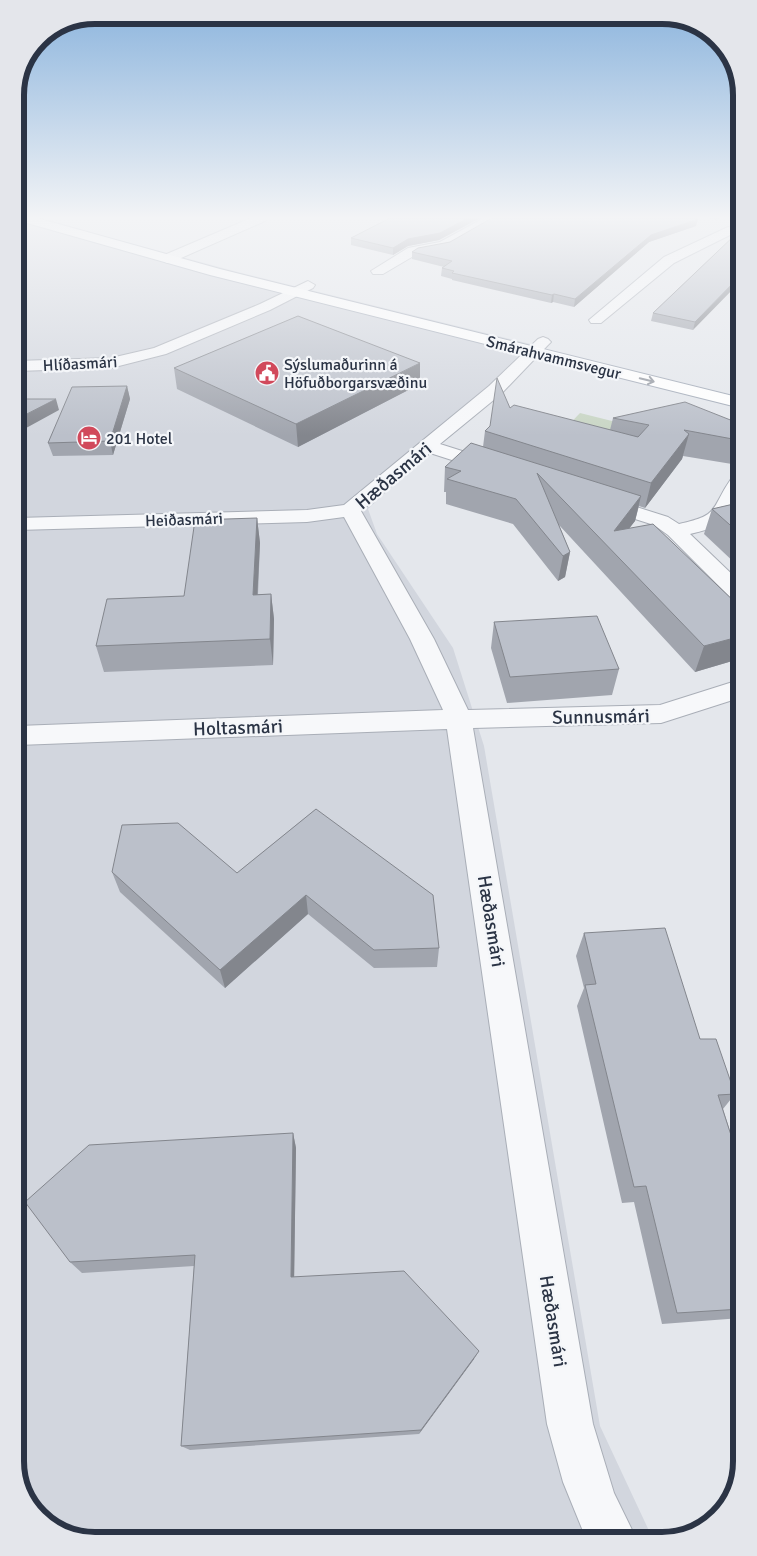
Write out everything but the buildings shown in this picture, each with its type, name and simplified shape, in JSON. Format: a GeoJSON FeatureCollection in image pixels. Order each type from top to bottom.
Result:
{"type":"FeatureCollection","features":[{"type":"Feature","properties":{"kind":"main road","name":"Smárahvammsvegur"},"geometry":{"type":"LineString","coordinates":[[311,291],[546,349],[733,401]]}},
{"type":"Feature","properties":{"kind":"main road","name":"Smárahvammsvegur"},"geometry":{"type":"LineString","coordinates":[[546,349],[733,388]]}},
{"type":"Feature","properties":{"kind":"street","name":"Hlíðasmári"},"geometry":{"type":"LineString","coordinates":[[24,366],[111,363],[131,359],[184,341],[295,291]]}},
{"type":"Feature","properties":{"kind":"street"},"geometry":{"type":"LineString","coordinates":[[596,320],[632,291]]}},
{"type":"Feature","properties":{"kind":"street","name":"Hæðasmári"},"geometry":{"type":"LineString","coordinates":[[546,349],[532,370],[495,390],[350,510],[424,645],[449,693],[459,719],[570,1424],[588,1485],[607,1532]]}},
{"type":"Feature","properties":{"kind":"street"},"geometry":{"type":"LineString","coordinates":[[426,446],[512,474]]}},
{"type":"Feature","properties":{"kind":"street"},"geometry":{"type":"LineString","coordinates":[[675,531],[704,524],[717,517],[725,509],[733,493]]}},
{"type":"Feature","properties":{"kind":"street"},"geometry":{"type":"LineString","coordinates":[[586,497],[661,520],[675,531],[733,587]]}},
{"type":"Feature","properties":{"kind":"street","name":"Heiðasmári"},"geometry":{"type":"LineString","coordinates":[[24,524],[307,516],[350,510]]}},
{"type":"Feature","properties":{"kind":"street","name":"Sunnusmári"},"geometry":{"type":"LineString","coordinates":[[459,719],[662,714],[733,690]]}},
{"type":"Feature","properties":{"kind":"street","name":"Holtasmári"},"geometry":{"type":"LineString","coordinates":[[24,736],[459,719]]}},
{"type":"Feature","properties":{"kind":"shaded area"},"geometry":{"type":"Polygon","coordinates":[[[24,291],[314,291],[543,347],[368,509],[377,534],[453,648],[484,746],[600,1426],[650,1532],[90,1532],[81,1531],[59,1523],[33,1497],[25,1475],[24,1461],[24,291]]]}},
{"type":"Feature","properties":{"kind":"green space"},"geometry":{"type":"Polygon","coordinates":[[[580,413],[644,429],[560,434],[580,413]]]}},
{"type":"Feature","properties":{"kind":"place","name":"Sýslumaðurinn á Höfuðborgarsvæðinu"},"geometry":{"type":"Point","coordinates":[267,373]}},
{"type":"Feature","properties":{"kind":"place","name":"201 Hotel"},"geometry":{"type":"Point","coordinates":[89,438]}}]}
